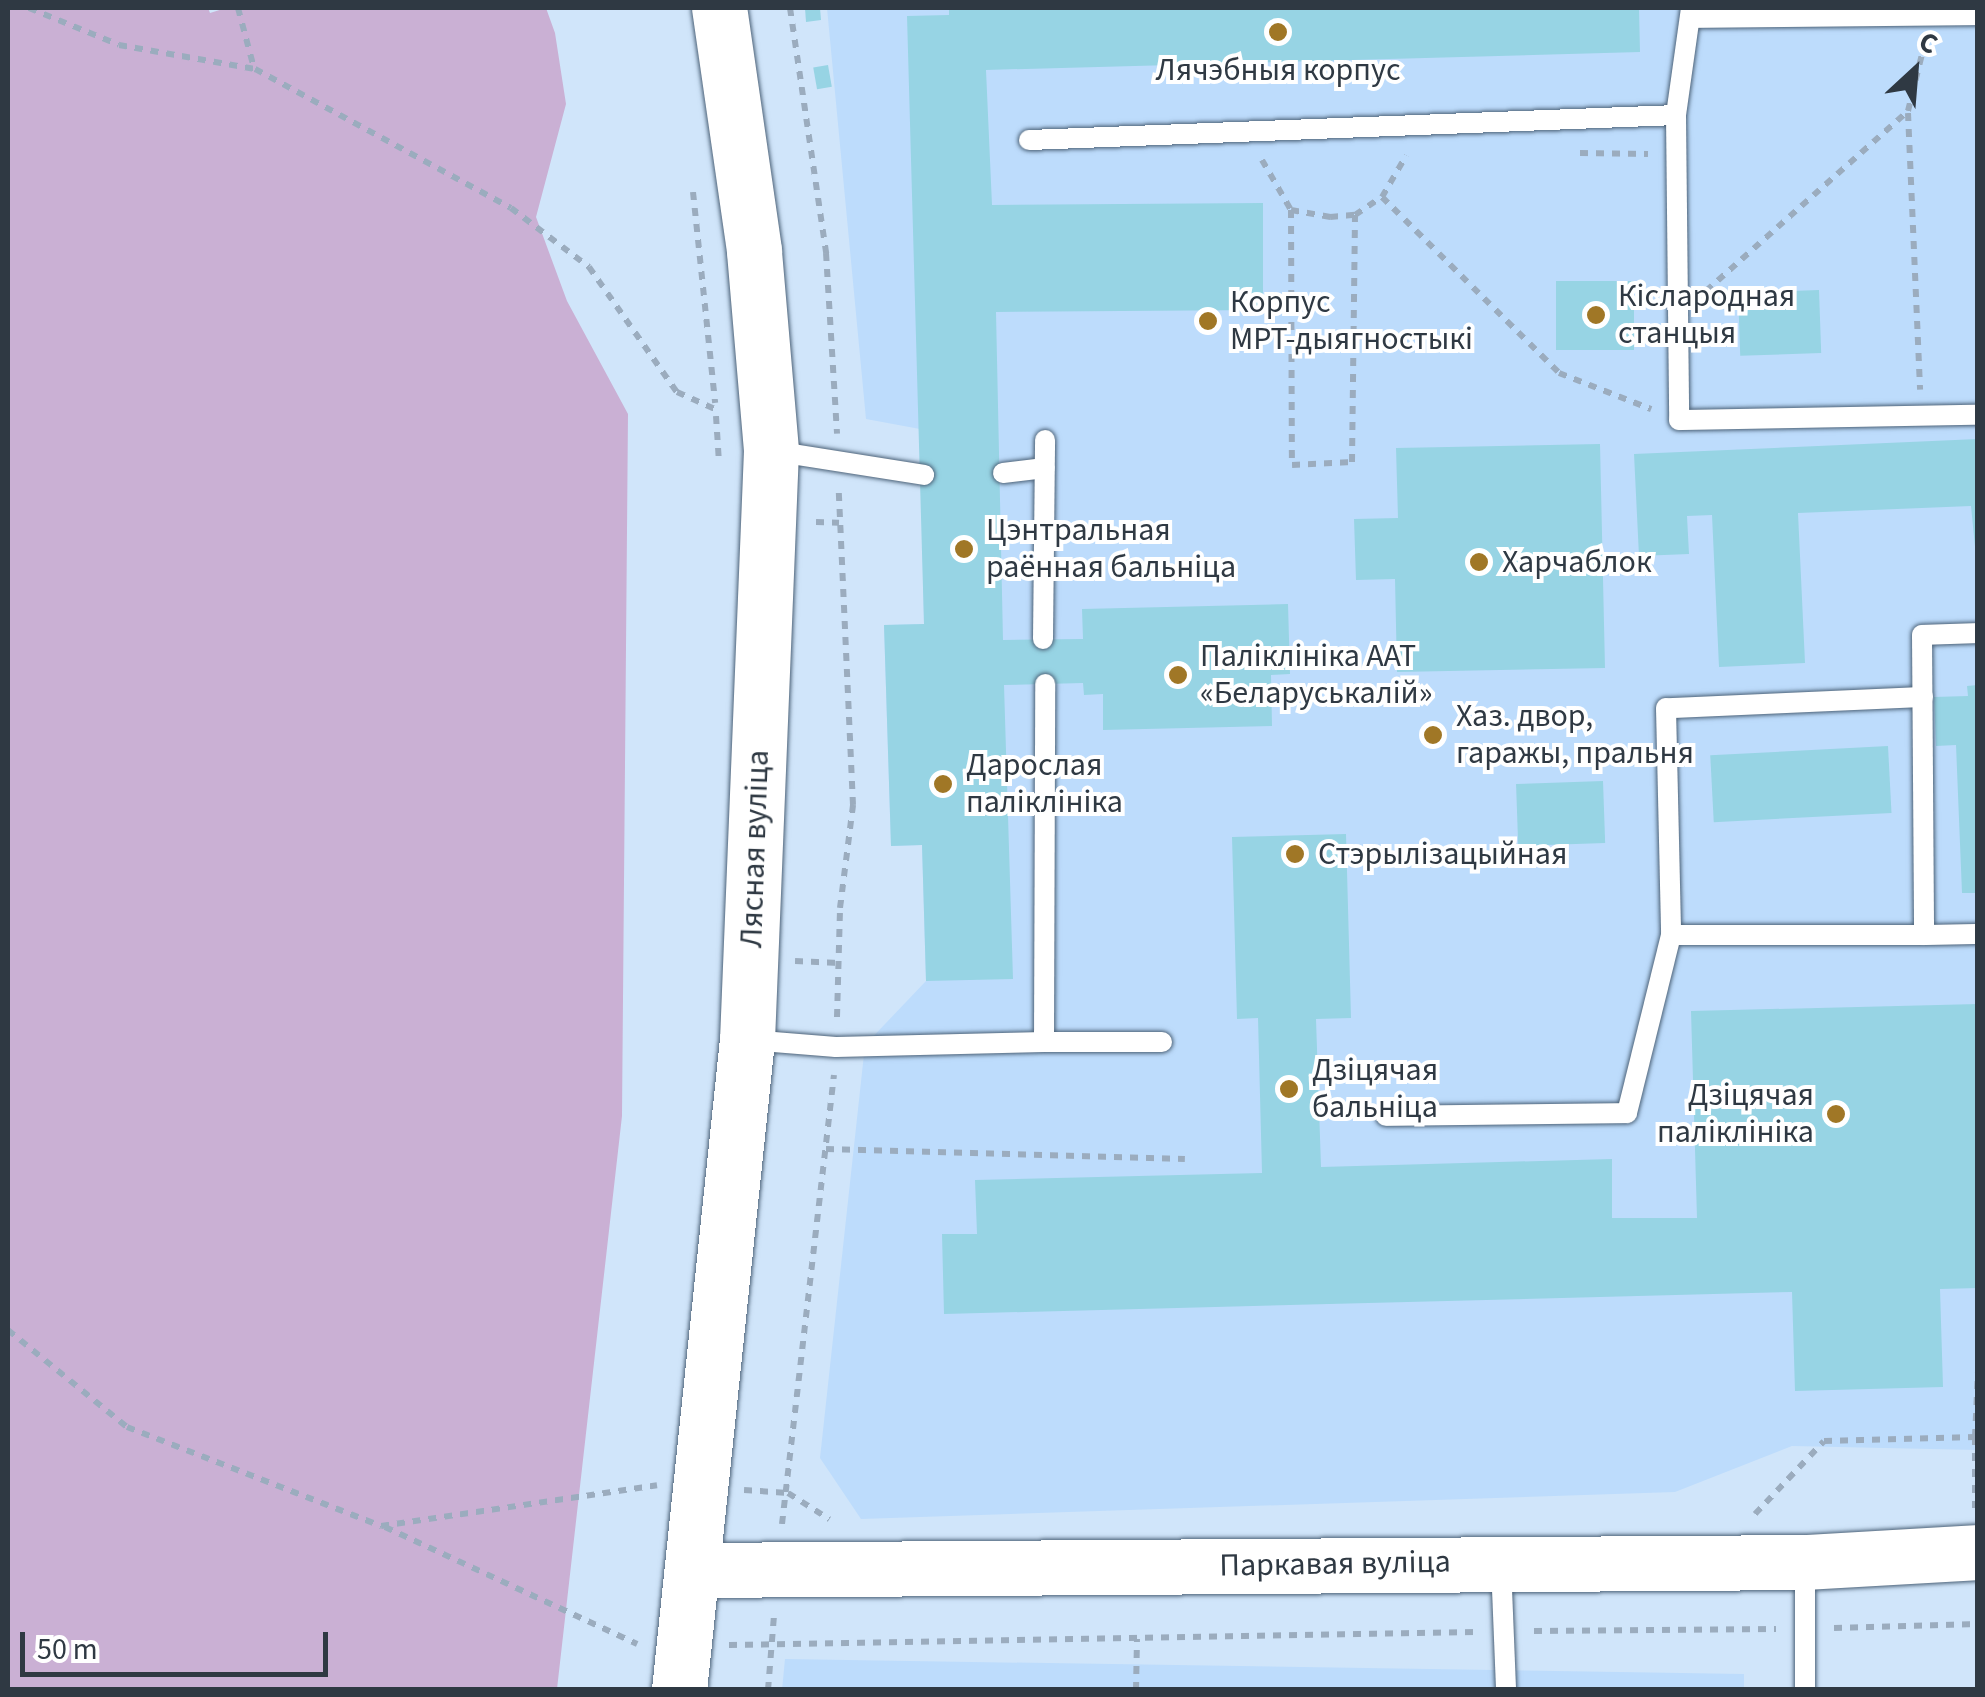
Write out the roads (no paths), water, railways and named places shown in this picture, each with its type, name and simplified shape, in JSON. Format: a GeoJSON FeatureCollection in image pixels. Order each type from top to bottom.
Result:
{"type":"FeatureCollection","features":[{"type":"Feature","properties":{"kind":"main road","name":"Лясная вуліца"},"geometry":{"type":"LineString","coordinates":[[679,1690],[747,1040],[771,450],[754,250],[719,8]]}},
{"type":"Feature","properties":{"kind":"main road","name":"Паркавая вуліца"},"geometry":{"type":"LineString","coordinates":[[693,1570],[1805,1562],[1976,1529]]}},
{"type":"Feature","properties":{"kind":"lane"},"geometry":{"type":"LineString","coordinates":[[1978,15],[1692,13],[1676,115],[1680,420],[1978,415]]}},
{"type":"Feature","properties":{"kind":"lane"},"geometry":{"type":"LineString","coordinates":[[1029,140],[1676,115]]}},
{"type":"Feature","properties":{"kind":"lane"},"geometry":{"type":"LineString","coordinates":[[1043,640],[1045,440]]}},
{"type":"Feature","properties":{"kind":"lane"},"geometry":{"type":"LineString","coordinates":[[771,450],[924,474]]}},
{"type":"Feature","properties":{"kind":"lane"},"geometry":{"type":"LineString","coordinates":[[1003,473],[1046,468]]}},
{"type":"Feature","properties":{"kind":"lane"},"geometry":{"type":"LineString","coordinates":[[1924,935],[1922,636],[1978,633]]}},
{"type":"Feature","properties":{"kind":"lane"},"geometry":{"type":"LineString","coordinates":[[1044,684],[1044,1042]]}},
{"type":"Feature","properties":{"kind":"lane"},"geometry":{"type":"LineString","coordinates":[[1386,1116],[1628,1113],[1671,935],[1666,708],[1923,698]]}},
{"type":"Feature","properties":{"kind":"lane"},"geometry":{"type":"LineString","coordinates":[[1671,935],[1978,934]]}},
{"type":"Feature","properties":{"kind":"lane"},"geometry":{"type":"LineString","coordinates":[[747,1040],[836,1047],[1162,1042]]}},
{"type":"Feature","properties":{"kind":"lane"},"geometry":{"type":"LineString","coordinates":[[1501,1562],[1506,1690]]}},
{"type":"Feature","properties":{"kind":"lane"},"geometry":{"type":"LineString","coordinates":[[1805,1562],[1805,1690]]}},
{"type":"Feature","properties":{"kind":"place","name":"Лячэбныя корпус"},"geometry":{"type":"Point","coordinates":[1278,32]}},
{"type":"Feature","properties":{"kind":"place","name":"Кіслародная станцыя"},"geometry":{"type":"Point","coordinates":[1596,315]}},
{"type":"Feature","properties":{"kind":"place","name":"Корпус МРТ-дыягностыкі"},"geometry":{"type":"Point","coordinates":[1208,321]}},
{"type":"Feature","properties":{"kind":"place","name":"Цэнтральная раённая бальніца"},"geometry":{"type":"Point","coordinates":[964,549]}},
{"type":"Feature","properties":{"kind":"place","name":"Харчаблок"},"geometry":{"type":"Point","coordinates":[1479,562]}},
{"type":"Feature","properties":{"kind":"place","name":"Паліклініка ААТ «Беларуськалій»"},"geometry":{"type":"Point","coordinates":[1178,675]}},
{"type":"Feature","properties":{"kind":"place","name":"Хаз. двор, гаражы, пральня"},"geometry":{"type":"Point","coordinates":[1433,735]}},
{"type":"Feature","properties":{"kind":"place","name":"Дарослая паліклініка"},"geometry":{"type":"Point","coordinates":[943,784]}},
{"type":"Feature","properties":{"kind":"place","name":"Стэрылізацыйная"},"geometry":{"type":"Point","coordinates":[1295,854]}},
{"type":"Feature","properties":{"kind":"place","name":"Дзіцячая бальніца"},"geometry":{"type":"Point","coordinates":[1289,1089]}},
{"type":"Feature","properties":{"kind":"place","name":"Дзіцячая паліклініка"},"geometry":{"type":"Point","coordinates":[1836,1114]}}]}
